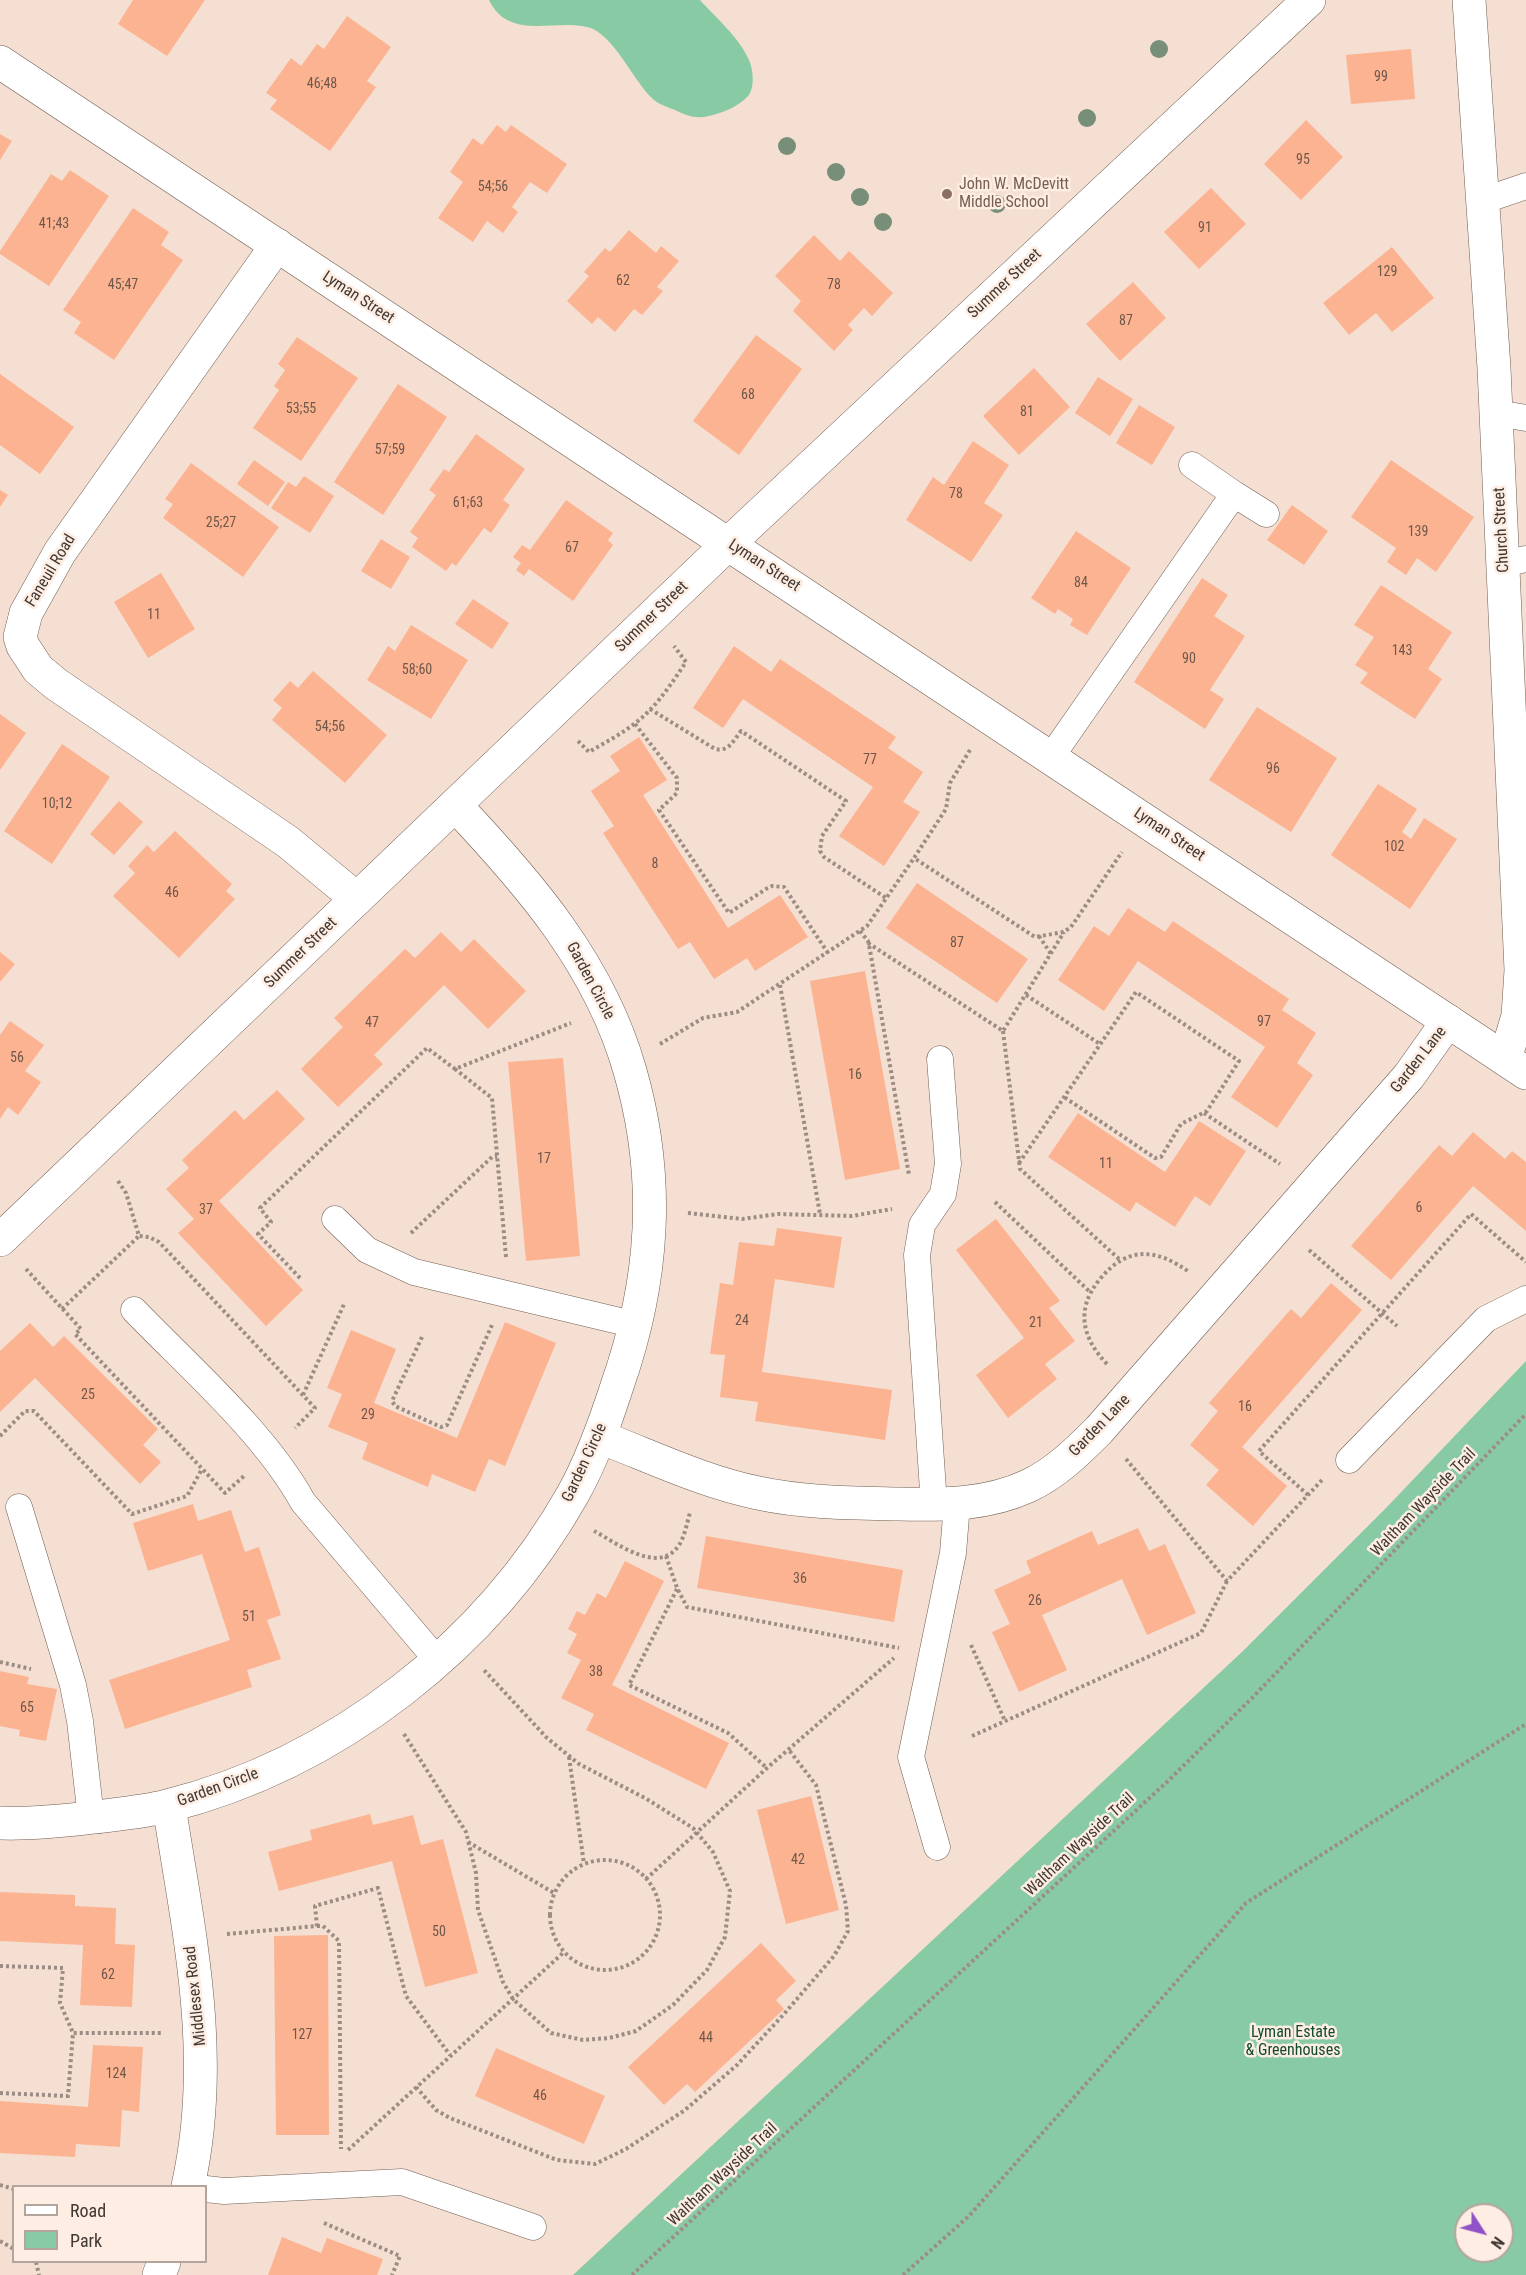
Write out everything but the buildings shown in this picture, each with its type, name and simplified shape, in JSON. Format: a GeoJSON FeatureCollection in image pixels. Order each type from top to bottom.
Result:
{"type":"FeatureCollection","features":[{"type":"Feature","properties":{"kind":"street","name":"Summer Street"},"geometry":{"type":"LineString","coordinates":[[10,1252],[357,899],[729,543],[1309,0]]}},
{"type":"Feature","properties":{"kind":"street","name":"Church Street"},"geometry":{"type":"LineString","coordinates":[[1469,0],[1482,201],[1511,415],[1521,970],[1516,1066]]}},
{"type":"Feature","properties":{"kind":"street","name":"Lyman Street"},"geometry":{"type":"LineString","coordinates":[[0,62],[1516,1066]]}},
{"type":"Feature","properties":{"kind":"street","name":"Faneuil Road"},"geometry":{"type":"LineString","coordinates":[[277,245],[60,552],[26,613],[20,637],[29,658],[56,684],[288,842],[357,899]]}},
{"type":"Feature","properties":{"kind":"street","name":"Garden Circle"},"geometry":{"type":"LineString","coordinates":[[0,1823],[91,1818],[168,1806],[260,1774],[300,1755],[367,1715],[409,1686],[438,1661],[495,1603],[544,1539],[573,1494],[600,1437],[636,1325],[650,1243],[651,1207],[642,1125],[630,1069],[599,994],[575,949],[529,887],[455,805]]}},
{"type":"Feature","properties":{"kind":"street","name":"Garden Lane"},"geometry":{"type":"LineString","coordinates":[[600,1437],[725,1485],[756,1493],[824,1503],[946,1504],[983,1500],[1029,1485],[1055,1469],[1100,1430],[1409,1076],[1448,1021]]}},
{"type":"Feature","properties":{"kind":"street","name":"Middlesex Road"},"geometry":{"type":"LineString","coordinates":[[168,1806],[200,2010],[200,2106],[188,2185]]}},
{"type":"Feature","properties":{"kind":"lane"},"geometry":{"type":"LineString","coordinates":[[1482,201],[1526,186]]}},
{"type":"Feature","properties":{"kind":"lane"},"geometry":{"type":"LineString","coordinates":[[1192,465],[1266,514]]}},
{"type":"Feature","properties":{"kind":"lane"},"geometry":{"type":"LineString","coordinates":[[1051,757],[1234,494]]}},
{"type":"Feature","properties":{"kind":"lane"},"geometry":{"type":"LineString","coordinates":[[937,1847],[911,1757],[953,1553],[917,1255],[921,1225],[943,1194],[948,1164],[940,1059]]}},
{"type":"Feature","properties":{"kind":"lane"},"geometry":{"type":"LineString","coordinates":[[335,1219],[367,1250],[414,1272],[463,1286],[636,1325]]}},
{"type":"Feature","properties":{"kind":"lane"},"geometry":{"type":"LineString","coordinates":[[1349,1460],[1486,1319],[1526,1299]]}},
{"type":"Feature","properties":{"kind":"lane"},"geometry":{"type":"LineString","coordinates":[[134,1310],[265,1447],[287,1473],[303,1502],[438,1661]]}},
{"type":"Feature","properties":{"kind":"lane"},"geometry":{"type":"LineString","coordinates":[[19,1507],[73,1685],[80,1721],[91,1818]]}},
{"type":"Feature","properties":{"kind":"lane"},"geometry":{"type":"LineString","coordinates":[[207,2189],[224,2191],[402,2182],[533,2227]]}},
{"type":"Feature","properties":{"kind":"path"},"geometry":{"type":"LineString","coordinates":[[573,737],[589,752],[635,724],[662,697],[686,662],[670,641]]}},
{"type":"Feature","properties":{"kind":"path"},"geometry":{"type":"LineString","coordinates":[[650,709],[715,749],[722,750],[729,747],[741,730],[846,801],[822,836],[820,851],[824,857],[886,898]]}},
{"type":"Feature","properties":{"kind":"path"},"geometry":{"type":"LineString","coordinates":[[635,724],[676,778],[677,793],[659,810],[729,913],[766,888],[772,886],[784,888],[828,953]]}},
{"type":"Feature","properties":{"kind":"path"},"geometry":{"type":"LineString","coordinates":[[659,1045],[702,1018],[737,1012],[748,1002],[780,985],[867,926],[946,809],[950,783],[972,747]]}},
{"type":"Feature","properties":{"kind":"path"},"geometry":{"type":"LineString","coordinates":[[1119,1259],[1020,1169],[1003,1031],[1064,932],[1071,927],[1124,849]]}},
{"type":"Feature","properties":{"kind":"path"},"geometry":{"type":"LineString","coordinates":[[914,858],[1035,937],[1064,932]]}},
{"type":"Feature","properties":{"kind":"path"},"geometry":{"type":"LineString","coordinates":[[860,931],[868,943],[1003,1031]]}},
{"type":"Feature","properties":{"kind":"path"},"geometry":{"type":"LineString","coordinates":[[1040,936],[1051,954]]}},
{"type":"Feature","properties":{"kind":"path"},"geometry":{"type":"LineString","coordinates":[[868,943],[910,1181]]}},
{"type":"Feature","properties":{"kind":"path"},"geometry":{"type":"LineString","coordinates":[[780,985],[820,1215]]}},
{"type":"Feature","properties":{"kind":"path"},"geometry":{"type":"LineString","coordinates":[[1019,1163],[1100,1044],[1136,992],[1239,1061],[1207,1111],[1181,1124],[1161,1157],[1155,1158],[1064,1097]]}},
{"type":"Feature","properties":{"kind":"path"},"geometry":{"type":"LineString","coordinates":[[1026,995],[1100,1044]]}},
{"type":"Feature","properties":{"kind":"path"},"geometry":{"type":"LineString","coordinates":[[455,1069],[577,1020]]}},
{"type":"Feature","properties":{"kind":"path"},"geometry":{"type":"LineString","coordinates":[[300,1278],[258,1234],[272,1222],[260,1208],[427,1048],[492,1098],[507,1267]]}},
{"type":"Feature","properties":{"kind":"path"},"geometry":{"type":"LineString","coordinates":[[1203,1113],[1288,1169]]}},
{"type":"Feature","properties":{"kind":"path"},"geometry":{"type":"LineString","coordinates":[[384,1259],[492,1157],[497,1156]]}},
{"type":"Feature","properties":{"kind":"path"},"geometry":{"type":"LineString","coordinates":[[114,1175],[126,1193],[140,1236]]}},
{"type":"Feature","properties":{"kind":"path"},"geometry":{"type":"LineString","coordinates":[[996,1202],[1089,1292]]}},
{"type":"Feature","properties":{"kind":"path"},"geometry":{"type":"LineString","coordinates":[[687,1213],[742,1220],[778,1214],[852,1216],[896,1208]]}},
{"type":"Feature","properties":{"kind":"path"},"geometry":{"type":"LineString","coordinates":[[1308,1495],[1259,1451],[1471,1214],[1526,1262]]}},
{"type":"Feature","properties":{"kind":"path"},"geometry":{"type":"LineString","coordinates":[[62,1309],[140,1236],[159,1242],[315,1408],[289,1433]]}},
{"type":"Feature","properties":{"kind":"path"},"geometry":{"type":"LineString","coordinates":[[1306,1247],[1397,1326]]}},
{"type":"Feature","properties":{"kind":"path"},"geometry":{"type":"LineString","coordinates":[[10,1252],[81,1329],[75,1334],[225,1493],[250,1471]]}},
{"type":"Feature","properties":{"kind":"path"},"geometry":{"type":"LineString","coordinates":[[1111,1368],[1093,1349],[1084,1317],[1089,1292],[1110,1266],[1119,1259],[1146,1254],[1176,1263],[1194,1276]]}},
{"type":"Feature","properties":{"kind":"path"},"geometry":{"type":"LineString","coordinates":[[303,1395],[345,1302]]}},
{"type":"Feature","properties":{"kind":"path"},"geometry":{"type":"LineString","coordinates":[[422,1337],[392,1401],[395,1406],[441,1427],[447,1425],[492,1324]]}},
{"type":"Feature","properties":{"kind":"path"},"geometry":{"type":"LineString","coordinates":[[0,1436],[25,1411],[34,1411],[132,1514],[187,1496],[202,1469]]}},
{"type":"Feature","properties":{"kind":"path","name":"Waltham Wayside Trail"},"geometry":{"type":"LineString","coordinates":[[632,2275],[1169,1780],[1252,1698],[1526,1414]]}},
{"type":"Feature","properties":{"kind":"path"},"geometry":{"type":"LineString","coordinates":[[1123,1456],[1227,1581]]}},
{"type":"Feature","properties":{"kind":"path"},"geometry":{"type":"LineString","coordinates":[[972,1736],[1201,1633],[1227,1581],[1323,1479],[1349,1460]]}},
{"type":"Feature","properties":{"kind":"path"},"geometry":{"type":"LineString","coordinates":[[590,1529],[648,1559],[666,1556],[680,1544],[692,1508]]}},
{"type":"Feature","properties":{"kind":"path"},"geometry":{"type":"LineString","coordinates":[[646,1879],[698,1834],[767,1768],[904,1649],[687,1607],[677,1588],[666,1556]]}},
{"type":"Feature","properties":{"kind":"path"},"geometry":{"type":"LineString","coordinates":[[677,1588],[629,1685],[728,1733],[767,1768]]}},
{"type":"Feature","properties":{"kind":"path"},"geometry":{"type":"LineString","coordinates":[[970,1642],[1005,1721]]}},
{"type":"Feature","properties":{"kind":"path"},"geometry":{"type":"LineString","coordinates":[[401,1730],[466,1832],[476,1873],[478,1910],[503,1982],[513,1999],[551,2033],[583,2040],[609,2038],[636,2031],[673,2005],[707,1970],[725,1937],[730,1891],[713,1852],[698,1834],[645,1798],[579,1764],[547,1738],[482,1669]]}},
{"type":"Feature","properties":{"kind":"path"},"geometry":{"type":"LineString","coordinates":[[903,2275],[969,2216],[1246,1903],[1526,1724]]}},
{"type":"Feature","properties":{"kind":"path"},"geometry":{"type":"LineString","coordinates":[[416,2087],[436,2110],[450,2118],[557,2160],[595,2164],[626,2149],[685,2110],[737,2065],[834,1956],[848,1930],[846,1905],[816,1785],[789,1750]]}},
{"type":"Feature","properties":{"kind":"path"},"geometry":{"type":"LineString","coordinates":[[569,1756],[584,1864]]}},
{"type":"Feature","properties":{"kind":"path"},"geometry":{"type":"LineString","coordinates":[[468,1842],[554,1893]]}},
{"type":"Feature","properties":{"kind":"path"},"geometry":{"type":"LineString","coordinates":[[607,1860],[624,1862],[640,1871],[659,1902],[660,1921],[655,1939],[644,1954],[628,1965],[610,1970],[591,1969],[574,1961],[564,1952],[552,1933],[550,1915],[554,1893],[573,1870],[584,1864],[607,1860]]}},
{"type":"Feature","properties":{"kind":"path"},"geometry":{"type":"LineString","coordinates":[[317,1926],[315,1905],[378,1888],[406,1996],[450,2055]]}},
{"type":"Feature","properties":{"kind":"path"},"geometry":{"type":"LineString","coordinates":[[227,1934],[323,1926],[339,1941],[341,2155],[564,1952]]}},
{"type":"Feature","properties":{"kind":"path"},"geometry":{"type":"LineString","coordinates":[[0,1966],[63,1968],[60,2003],[73,2033],[68,2096],[0,2093]]}},
{"type":"Feature","properties":{"kind":"path"},"geometry":{"type":"LineString","coordinates":[[73,2033],[166,2033]]}},
{"type":"Feature","properties":{"kind":"path"},"geometry":{"type":"LineString","coordinates":[[323,2223],[400,2256],[392,2275]]}},
{"type":"Feature","properties":{"kind":"green space"},"geometry":{"type":"Polygon","coordinates":[[[489,0],[700,0],[745,52],[752,73],[751,91],[740,103],[726,111],[704,117],[688,115],[654,100],[638,82],[615,48],[597,31],[574,25],[520,24],[498,13],[489,0]]]}},
{"type":"Feature","properties":{"kind":"green space","name":"Lyman Estate & Greenhouses"},"geometry":{"type":"Polygon","coordinates":[[[1526,1361],[1526,2275],[573,2275],[1242,1652],[1387,1507],[1526,1361]]]}},
{"type":"Feature","properties":{"kind":"place","name":"John W. McDevitt Middle School"},"geometry":{"type":"Point","coordinates":[947,194]}}]}
